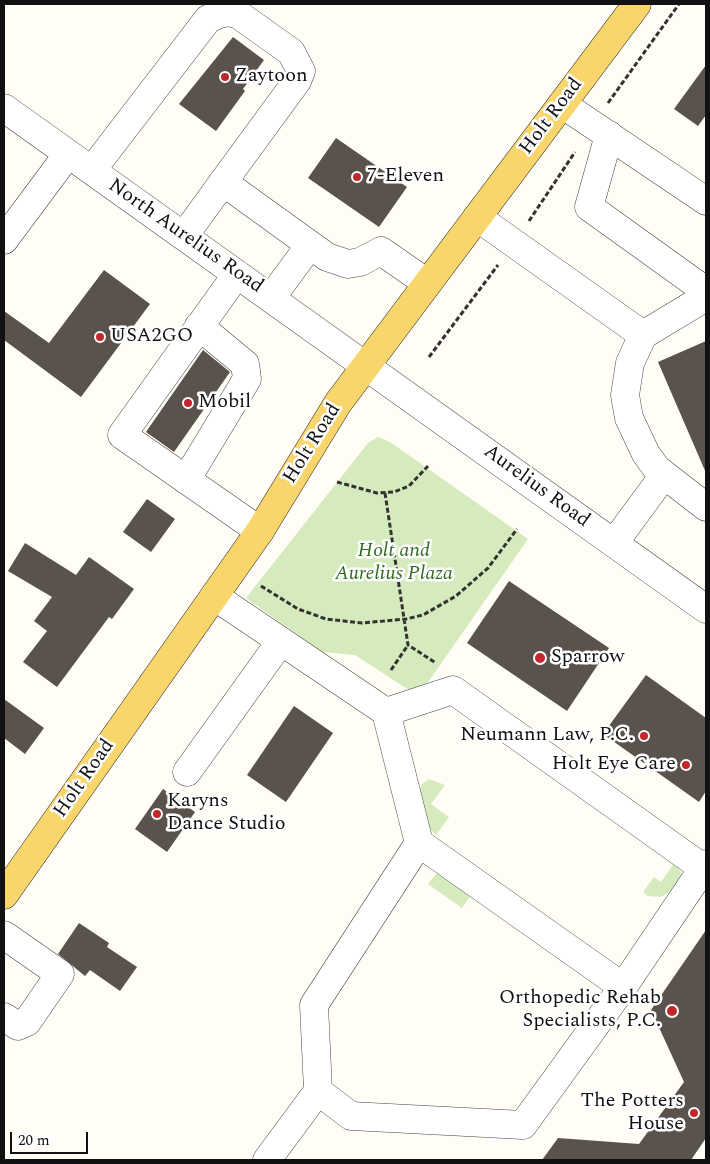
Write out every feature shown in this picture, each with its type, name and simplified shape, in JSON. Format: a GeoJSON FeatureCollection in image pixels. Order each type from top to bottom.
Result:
{"type":"FeatureCollection","features":[{"type":"Feature","properties":{"kind":"main road","name":"Holt Road"},"geometry":{"type":"LineString","coordinates":[[4,895],[260,531],[338,404],[562,104],[629,7]]}},
{"type":"Feature","properties":{"kind":"street"},"geometry":{"type":"LineString","coordinates":[[92,170],[208,19],[218,14],[230,12],[239,15],[291,52],[301,71],[297,81],[184,236]]}},
{"type":"Feature","properties":{"kind":"street"},"geometry":{"type":"LineString","coordinates":[[562,104],[706,201]]}},
{"type":"Feature","properties":{"kind":"street","name":"North Aurelius Road"},"geometry":{"type":"LineString","coordinates":[[4,108],[366,366]]}},
{"type":"Feature","properties":{"kind":"street"},"geometry":{"type":"LineString","coordinates":[[601,130],[589,207],[706,291]]}},
{"type":"Feature","properties":{"kind":"street"},"geometry":{"type":"LineString","coordinates":[[4,240],[68,154]]}},
{"type":"Feature","properties":{"kind":"street"},"geometry":{"type":"LineString","coordinates":[[223,182],[327,257],[348,264],[360,262],[381,251],[427,283]]}},
{"type":"Feature","properties":{"kind":"street"},"geometry":{"type":"LineString","coordinates":[[477,217],[643,335]]}},
{"type":"Feature","properties":{"kind":"street"},"geometry":{"type":"LineString","coordinates":[[271,298],[310,245]]}},
{"type":"Feature","properties":{"kind":"street"},"geometry":{"type":"LineString","coordinates":[[237,274],[122,435],[260,531]]}},
{"type":"Feature","properties":{"kind":"street"},"geometry":{"type":"LineString","coordinates":[[706,297],[643,335],[630,363],[625,395],[629,418],[646,454],[664,475],[706,507]]}},
{"type":"Feature","properties":{"kind":"street"},"geometry":{"type":"LineString","coordinates":[[186,480],[247,379],[245,364],[199,326]]}},
{"type":"Feature","properties":{"kind":"street","name":"Aurelius Road"},"geometry":{"type":"LineString","coordinates":[[366,366],[706,609]]}},
{"type":"Feature","properties":{"kind":"street"},"geometry":{"type":"LineString","coordinates":[[614,543],[664,475]]}},
{"type":"Feature","properties":{"kind":"street"},"geometry":{"type":"LineString","coordinates":[[214,596],[386,712],[419,843],[623,987]]}},
{"type":"Feature","properties":{"kind":"street"},"geometry":{"type":"LineString","coordinates":[[187,772],[281,641]]}},
{"type":"Feature","properties":{"kind":"street"},"geometry":{"type":"LineString","coordinates":[[318,1091],[351,1116],[523,1125],[623,987],[705,866],[453,690],[386,712]]}},
{"type":"Feature","properties":{"kind":"street"},"geometry":{"type":"LineString","coordinates":[[267,1160],[318,1091],[314,1005],[419,843]]}},
{"type":"Feature","properties":{"kind":"street"},"geometry":{"type":"LineString","coordinates":[[4,935],[60,974],[27,1022],[18,1026],[4,1017]]}},
{"type":"Feature","properties":{"kind":"path"},"geometry":{"type":"LineString","coordinates":[[429,357],[601,130],[679,4]]}},
{"type":"Feature","properties":{"kind":"path"},"geometry":{"type":"LineString","coordinates":[[337,482],[352,488],[394,492],[409,486],[428,466]]}},
{"type":"Feature","properties":{"kind":"path"},"geometry":{"type":"LineString","coordinates":[[386,492],[406,619],[408,645],[391,670]]}},
{"type":"Feature","properties":{"kind":"path"},"geometry":{"type":"LineString","coordinates":[[261,586],[298,609],[326,619],[362,623],[406,619],[423,614],[456,596],[488,568],[517,529]]}},
{"type":"Feature","properties":{"kind":"path"},"geometry":{"type":"LineString","coordinates":[[408,645],[436,664]]}},
{"type":"Feature","properties":{"kind":"green space","name":"Holt and Aurelius Plaza"},"geometry":{"type":"Polygon","coordinates":[[[378,437],[390,442],[528,539],[424,688],[412,692],[355,655],[322,652],[246,598],[368,443],[378,437]]]}},
{"type":"Feature","properties":{"kind":"green space"},"geometry":{"type":"Polygon","coordinates":[[[429,779],[445,785],[431,804],[449,817],[436,835],[427,826],[420,789],[422,784],[429,779]]]}},
{"type":"Feature","properties":{"kind":"green space"},"geometry":{"type":"Polygon","coordinates":[[[674,863],[681,872],[682,879],[675,888],[661,897],[648,896],[643,892],[654,877],[661,882],[674,863]]]}},
{"type":"Feature","properties":{"kind":"green space"},"geometry":{"type":"Polygon","coordinates":[[[443,873],[470,896],[462,908],[428,884],[436,874],[443,873]]]}},
{"type":"Feature","properties":{"kind":"building","name":"Zaytoon"},"geometry":{"type":"Polygon","coordinates":[[[233,37],[264,60],[243,89],[245,91],[216,131],[179,104],[233,37]]]}},
{"type":"Feature","properties":{"kind":"building"},"geometry":{"type":"Polygon","coordinates":[[[706,65],[706,115],[698,126],[674,109],[706,65]]]}},
{"type":"Feature","properties":{"kind":"building"},"geometry":{"type":"Polygon","coordinates":[[[336,138],[407,187],[379,227],[308,178],[336,138]]]}},
{"type":"Feature","properties":{"kind":"building"},"geometry":{"type":"Polygon","coordinates":[[[104,270],[150,304],[81,397],[4,340],[4,311],[49,343],[104,270]]]}},
{"type":"Feature","properties":{"kind":"building"},"geometry":{"type":"Polygon","coordinates":[[[706,341],[706,473],[658,362],[706,341]]]}},
{"type":"Feature","properties":{"kind":"building"},"geometry":{"type":"Polygon","coordinates":[[[203,350],[230,372],[174,452],[146,432],[203,350]]]}},
{"type":"Feature","properties":{"kind":"building"},"geometry":{"type":"Polygon","coordinates":[[[147,499],[175,519],[151,552],[123,532],[147,499]]]}},
{"type":"Feature","properties":{"kind":"building"},"geometry":{"type":"Polygon","coordinates":[[[25,543],[76,575],[89,557],[134,589],[112,619],[109,617],[57,687],[23,662],[47,631],[34,621],[52,597],[8,571],[25,543]]]}},
{"type":"Feature","properties":{"kind":"building"},"geometry":{"type":"Polygon","coordinates":[[[509,581],[609,648],[567,711],[467,643],[509,581]]]}},
{"type":"Feature","properties":{"kind":"building"},"geometry":{"type":"Polygon","coordinates":[[[646,675],[706,718],[706,791],[699,802],[603,734],[646,675]]]}},
{"type":"Feature","properties":{"kind":"building"},"geometry":{"type":"Polygon","coordinates":[[[4,699],[44,728],[25,754],[4,738],[4,699]]]}},
{"type":"Feature","properties":{"kind":"building"},"geometry":{"type":"Polygon","coordinates":[[[294,706],[333,733],[286,802],[247,775],[294,706]]]}},
{"type":"Feature","properties":{"kind":"building"},"geometry":{"type":"Polygon","coordinates":[[[163,789],[195,812],[167,852],[135,829],[163,789]]]}},
{"type":"Feature","properties":{"kind":"building"},"geometry":{"type":"Polygon","coordinates":[[[79,923],[109,943],[107,947],[137,967],[120,991],[90,970],[85,976],[58,954],[79,923]]]}},
{"type":"Feature","properties":{"kind":"building"},"geometry":{"type":"Polygon","coordinates":[[[706,930],[706,1138],[691,1160],[542,1160],[558,1138],[639,1144],[684,1082],[651,1010],[706,930]]]}},
{"type":"Feature","properties":{"kind":"place","name":"Zaytoon"},"geometry":{"type":"Point","coordinates":[225,77]}},
{"type":"Feature","properties":{"kind":"place","name":"7-Eleven"},"geometry":{"type":"Point","coordinates":[357,177]}},
{"type":"Feature","properties":{"kind":"place","name":"USA2GO"},"geometry":{"type":"Point","coordinates":[100,337]}},
{"type":"Feature","properties":{"kind":"place","name":"Mobil"},"geometry":{"type":"Point","coordinates":[188,403]}},
{"type":"Feature","properties":{"kind":"place","name":"Sparrow"},"geometry":{"type":"Point","coordinates":[540,658]}},
{"type":"Feature","properties":{"kind":"place","name":"Neumann Law, P.C."},"geometry":{"type":"Point","coordinates":[644,736]}},
{"type":"Feature","properties":{"kind":"place","name":"Holt Eye Care"},"geometry":{"type":"Point","coordinates":[686,765]}},
{"type":"Feature","properties":{"kind":"place","name":"Karyns Dance Studio"},"geometry":{"type":"Point","coordinates":[157,814]}},
{"type":"Feature","properties":{"kind":"place","name":"Orthopedic Rehab Specialists, P.C."},"geometry":{"type":"Point","coordinates":[672,1011]}},
{"type":"Feature","properties":{"kind":"place","name":"The Potters House"},"geometry":{"type":"Point","coordinates":[694,1113]}}]}
